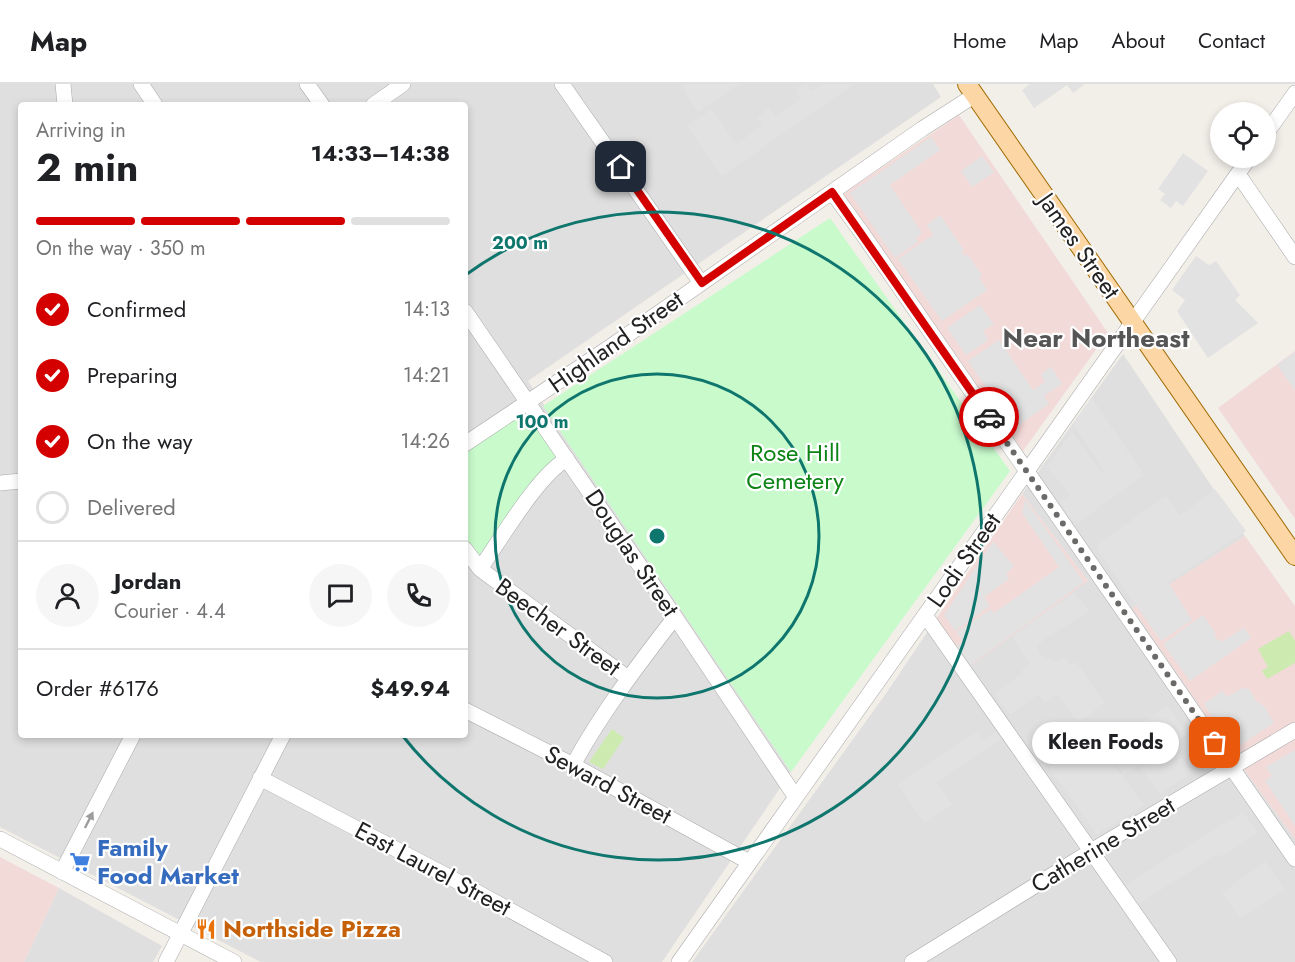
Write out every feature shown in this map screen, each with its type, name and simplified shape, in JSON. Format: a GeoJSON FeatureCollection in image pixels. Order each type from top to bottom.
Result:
{"type":"FeatureCollection","features":[{"type":"Feature","properties":{"kind":"main road","name":"James Street"},"geometry":{"type":"LineString","coordinates":[[971,90],[1295,556]]}},
{"type":"Feature","properties":{"kind":"street"},"geometry":{"type":"LineString","coordinates":[[63,84],[65,102]]}},
{"type":"Feature","properties":{"kind":"street"},"geometry":{"type":"LineString","coordinates":[[141,84],[154,102]]}},
{"type":"Feature","properties":{"kind":"street"},"geometry":{"type":"LineString","coordinates":[[307,84],[320,102]]}},
{"type":"Feature","properties":{"kind":"street"},"geometry":{"type":"LineString","coordinates":[[377,102],[404,84]]}},
{"type":"Feature","properties":{"kind":"street"},"geometry":{"type":"LineString","coordinates":[[562,84],[702,283]]}},
{"type":"Feature","properties":{"kind":"street","name":"Highland Street"},"geometry":{"type":"LineString","coordinates":[[468,442],[702,283],[922,129],[971,90]]}},
{"type":"Feature","properties":{"kind":"street"},"geometry":{"type":"LineString","coordinates":[[1276,120],[1295,93]]}},
{"type":"Feature","properties":{"kind":"street","name":"Lodi Street"},"geometry":{"type":"LineString","coordinates":[[679,962],[1242,168]]}},
{"type":"Feature","properties":{"kind":"street"},"geometry":{"type":"LineString","coordinates":[[1238,174],[1295,257]]}},
{"type":"Feature","properties":{"kind":"street"},"geometry":{"type":"LineString","coordinates":[[832,192],[1295,859]]}},
{"type":"Feature","properties":{"kind":"street","name":"Douglas Street"},"geometry":{"type":"LineString","coordinates":[[468,315],[675,616],[795,796]]}},
{"type":"Feature","properties":{"kind":"street"},"geometry":{"type":"LineString","coordinates":[[480,569],[539,485],[557,465],[567,459]]}},
{"type":"Feature","properties":{"kind":"street"},"geometry":{"type":"LineString","coordinates":[[0,483],[18,481]]}},
{"type":"Feature","properties":{"kind":"street","name":"Beecher Street"},"geometry":{"type":"LineString","coordinates":[[468,553],[480,569],[628,678]]}},
{"type":"Feature","properties":{"kind":"street"},"geometry":{"type":"LineString","coordinates":[[925,615],[1169,962]]}},
{"type":"Feature","properties":{"kind":"street"},"geometry":{"type":"LineString","coordinates":[[573,765],[590,733],[675,616]]}},
{"type":"Feature","properties":{"kind":"street","name":"Seward Street"},"geometry":{"type":"LineString","coordinates":[[468,712],[573,765],[749,862]]}},
{"type":"Feature","properties":{"kind":"street","name":"Catherine Street"},"geometry":{"type":"LineString","coordinates":[[912,962],[1295,729]]}},
{"type":"Feature","properties":{"kind":"street"},"geometry":{"type":"LineString","coordinates":[[62,872],[131,738]]}},
{"type":"Feature","properties":{"kind":"street"},"geometry":{"type":"LineString","coordinates":[[166,962],[281,738]]}},
{"type":"Feature","properties":{"kind":"street","name":"East Laurel Street"},"geometry":{"type":"LineString","coordinates":[[260,778],[605,962]]}},
{"type":"Feature","properties":{"kind":"street"},"geometry":{"type":"LineString","coordinates":[[0,839],[234,962]]}},
{"type":"Feature","properties":{"kind":"shaded area"},"geometry":{"type":"Polygon","coordinates":[[[0,84],[933,84],[941,97],[528,381],[791,772],[662,962],[261,962],[0,827],[0,84]]]}},
{"type":"Feature","properties":{"kind":"shaded area"},"geometry":{"type":"Polygon","coordinates":[[[686,84],[740,84],[698,112],[682,87],[686,84]]]}},
{"type":"Feature","properties":{"kind":"shaded area"},"geometry":{"type":"Polygon","coordinates":[[[807,84],[812,91],[823,84],[854,84],[722,176],[687,126],[712,109],[736,144],[762,126],[757,117],[769,108],[775,117],[801,99],[795,90],[807,84]]]}},
{"type":"Feature","properties":{"kind":"shaded area"},"geometry":{"type":"Polygon","coordinates":[[[1030,84],[1085,84],[1073,93],[1067,85],[1034,108],[1022,90],[1030,84]]]}},
{"type":"Feature","properties":{"kind":"shaded area"},"geometry":{"type":"Polygon","coordinates":[[[959,115],[1108,333],[1023,451],[843,194],[959,115]]]}},
{"type":"Feature","properties":{"kind":"shaded area"},"geometry":{"type":"Polygon","coordinates":[[[931,137],[940,150],[890,185],[922,233],[916,238],[918,242],[895,258],[850,193],[931,137]]]}},
{"type":"Feature","properties":{"kind":"shaded area"},"geometry":{"type":"Polygon","coordinates":[[[1183,153],[1208,171],[1183,206],[1176,201],[1171,208],[1160,200],[1165,194],[1158,189],[1183,153]]]}},
{"type":"Feature","properties":{"kind":"shaded area"},"geometry":{"type":"Polygon","coordinates":[[[982,156],[994,172],[972,187],[961,171],[982,156]]]}},
{"type":"Feature","properties":{"kind":"shaded area"},"geometry":{"type":"Polygon","coordinates":[[[940,215],[964,250],[962,252],[964,256],[967,254],[982,275],[979,277],[987,290],[942,321],[898,259],[933,235],[927,225],[940,215]]]}},
{"type":"Feature","properties":{"kind":"shaded area"},"geometry":{"type":"Polygon","coordinates":[[[1196,256],[1209,265],[1216,261],[1240,295],[1235,300],[1258,323],[1208,358],[1177,311],[1185,300],[1172,290],[1196,256]]]}},
{"type":"Feature","properties":{"kind":"shaded area"},"geometry":{"type":"Polygon","coordinates":[[[980,305],[994,324],[983,331],[988,340],[966,355],[947,328],[980,305]]]}},
{"type":"Feature","properties":{"kind":"shaded area"},"geometry":{"type":"Polygon","coordinates":[[[999,340],[1033,390],[1045,382],[1041,374],[1051,367],[1062,384],[1044,396],[1049,404],[1014,428],[968,361],[999,340]]]}},
{"type":"Feature","properties":{"kind":"shaded area"},"geometry":{"type":"Polygon","coordinates":[[[1295,351],[1295,519],[1218,408],[1295,351]]]}},
{"type":"Feature","properties":{"kind":"shaded area"},"geometry":{"type":"Polygon","coordinates":[[[1295,352],[1295,390],[1277,365],[1295,352]]]}},
{"type":"Feature","properties":{"kind":"shaded area"},"geometry":{"type":"Polygon","coordinates":[[[1123,354],[1245,536],[1133,608],[1234,756],[1295,839],[1295,962],[692,962],[885,695],[936,619],[1088,581],[1022,494],[1123,354]]]}},
{"type":"Feature","properties":{"kind":"shaded area"},"geometry":{"type":"Polygon","coordinates":[[[1092,398],[1144,475],[1075,525],[1060,502],[1070,495],[1047,467],[1072,432],[1102,473],[1104,472],[1073,424],[1092,398]]]}},
{"type":"Feature","properties":{"kind":"shaded area"},"geometry":{"type":"Polygon","coordinates":[[[1215,489],[1246,531],[1168,582],[1192,620],[1161,641],[1096,545],[1166,496],[1180,516],[1215,489]]]}},
{"type":"Feature","properties":{"kind":"shaded area"},"geometry":{"type":"Polygon","coordinates":[[[1022,494],[1088,581],[966,669],[936,619],[1022,494]]]}},
{"type":"Feature","properties":{"kind":"shaded area"},"geometry":{"type":"Polygon","coordinates":[[[1025,500],[1084,582],[969,666],[956,647],[963,641],[956,632],[991,609],[994,613],[1059,567],[1022,513],[1025,500]]]}},
{"type":"Feature","properties":{"kind":"shaded area"},"geometry":{"type":"Polygon","coordinates":[[[1245,536],[1295,606],[1295,839],[1234,756],[1132,608],[1245,536]]]}},
{"type":"Feature","properties":{"kind":"shaded area"},"geometry":{"type":"Polygon","coordinates":[[[993,542],[1014,566],[1006,574],[1009,579],[984,597],[990,606],[955,631],[944,615],[993,542]]]}},
{"type":"Feature","properties":{"kind":"shaded area"},"geometry":{"type":"Polygon","coordinates":[[[1074,592],[1089,611],[1042,641],[1037,647],[1042,656],[1056,662],[1065,657],[1070,665],[1076,662],[1105,703],[1081,720],[1075,719],[1057,694],[1044,703],[1038,694],[1010,715],[994,693],[1023,673],[1021,671],[1030,664],[1012,637],[1074,592]]]}},
{"type":"Feature","properties":{"kind":"shaded area"},"geometry":{"type":"Polygon","coordinates":[[[1203,615],[1216,634],[1214,635],[1217,640],[1221,642],[1244,628],[1251,638],[1190,681],[1163,644],[1203,615]]]}},
{"type":"Feature","properties":{"kind":"shaded area"},"geometry":{"type":"Polygon","coordinates":[[[1242,688],[1249,689],[1257,702],[1264,706],[1274,723],[1233,750],[1204,704],[1222,691],[1227,697],[1242,688]]]}},
{"type":"Feature","properties":{"kind":"shaded area"},"geometry":{"type":"Polygon","coordinates":[[[1167,706],[1187,734],[1124,775],[1106,750],[1167,706]]]}},
{"type":"Feature","properties":{"kind":"shaded area"},"geometry":{"type":"Polygon","coordinates":[[[978,731],[984,740],[996,732],[1001,739],[937,782],[952,805],[924,823],[898,784],[978,731]]]}},
{"type":"Feature","properties":{"kind":"shaded area"},"geometry":{"type":"Polygon","coordinates":[[[1092,738],[1144,805],[1097,834],[1049,768],[1092,738]]]}},
{"type":"Feature","properties":{"kind":"shaded area"},"geometry":{"type":"Polygon","coordinates":[[[1174,746],[1192,773],[1160,794],[1141,768],[1174,746]]]}},
{"type":"Feature","properties":{"kind":"shaded area"},"geometry":{"type":"Polygon","coordinates":[[[1295,750],[1295,826],[1265,781],[1272,776],[1266,767],[1295,750]]]}},
{"type":"Feature","properties":{"kind":"shaded area"},"geometry":{"type":"Polygon","coordinates":[[[1243,812],[1258,833],[1220,857],[1217,854],[1137,905],[1123,886],[1243,812]]]}},
{"type":"Feature","properties":{"kind":"shaded area"},"geometry":{"type":"Polygon","coordinates":[[[0,857],[59,888],[24,962],[0,962],[0,857]]]}},
{"type":"Feature","properties":{"kind":"shaded area"},"geometry":{"type":"Polygon","coordinates":[[[1265,861],[1285,890],[1240,918],[1222,893],[1265,861]]]}},
{"type":"Feature","properties":{"kind":"shaded area"},"geometry":{"type":"Polygon","coordinates":[[[59,888],[162,946],[153,962],[24,962],[59,888]]]}},
{"type":"Feature","properties":{"kind":"green space","name":"Rose Hill Cemetery"},"geometry":{"type":"Polygon","coordinates":[[[830,218],[1010,471],[791,772],[543,406],[830,218]]]}},
{"type":"Feature","properties":{"kind":"green space"},"geometry":{"type":"Polygon","coordinates":[[[523,413],[528,413],[555,453],[555,458],[480,554],[476,555],[468,543],[468,451],[523,413]]]}},
{"type":"Feature","properties":{"kind":"green space"},"geometry":{"type":"Polygon","coordinates":[[[1289,631],[1295,641],[1295,663],[1267,679],[1262,671],[1268,667],[1258,649],[1289,631]]]}},
{"type":"Feature","properties":{"kind":"green space"},"geometry":{"type":"Polygon","coordinates":[[[612,729],[624,738],[603,769],[589,762],[612,729]]]}},
{"type":"Feature","properties":{"kind":"way so far"},"geometry":{"type":"LineString","coordinates":[[989,417],[1215,743]]}},
{"type":"Feature","properties":{"kind":"place","name":"Kleen Foods"},"geometry":{"type":"Point","coordinates":[1215,743]}},
{"type":"Feature","properties":{"kind":"place","name":"Family Food Market"},"geometry":{"type":"Point","coordinates":[80,862]}},
{"type":"Feature","properties":{"kind":"place","name":"Northside Pizza"},"geometry":{"type":"Point","coordinates":[206,929]}},
{"type":"Feature","properties":{"kind":"district","name":"Near Northeast"},"geometry":{"type":"Point","coordinates":[1096,338]}},
{"type":"Feature","properties":{"kind":"route"},"geometry":{"type":"LineString","coordinates":[[621,167],[702,283],[832,192],[989,417]]}}]}
